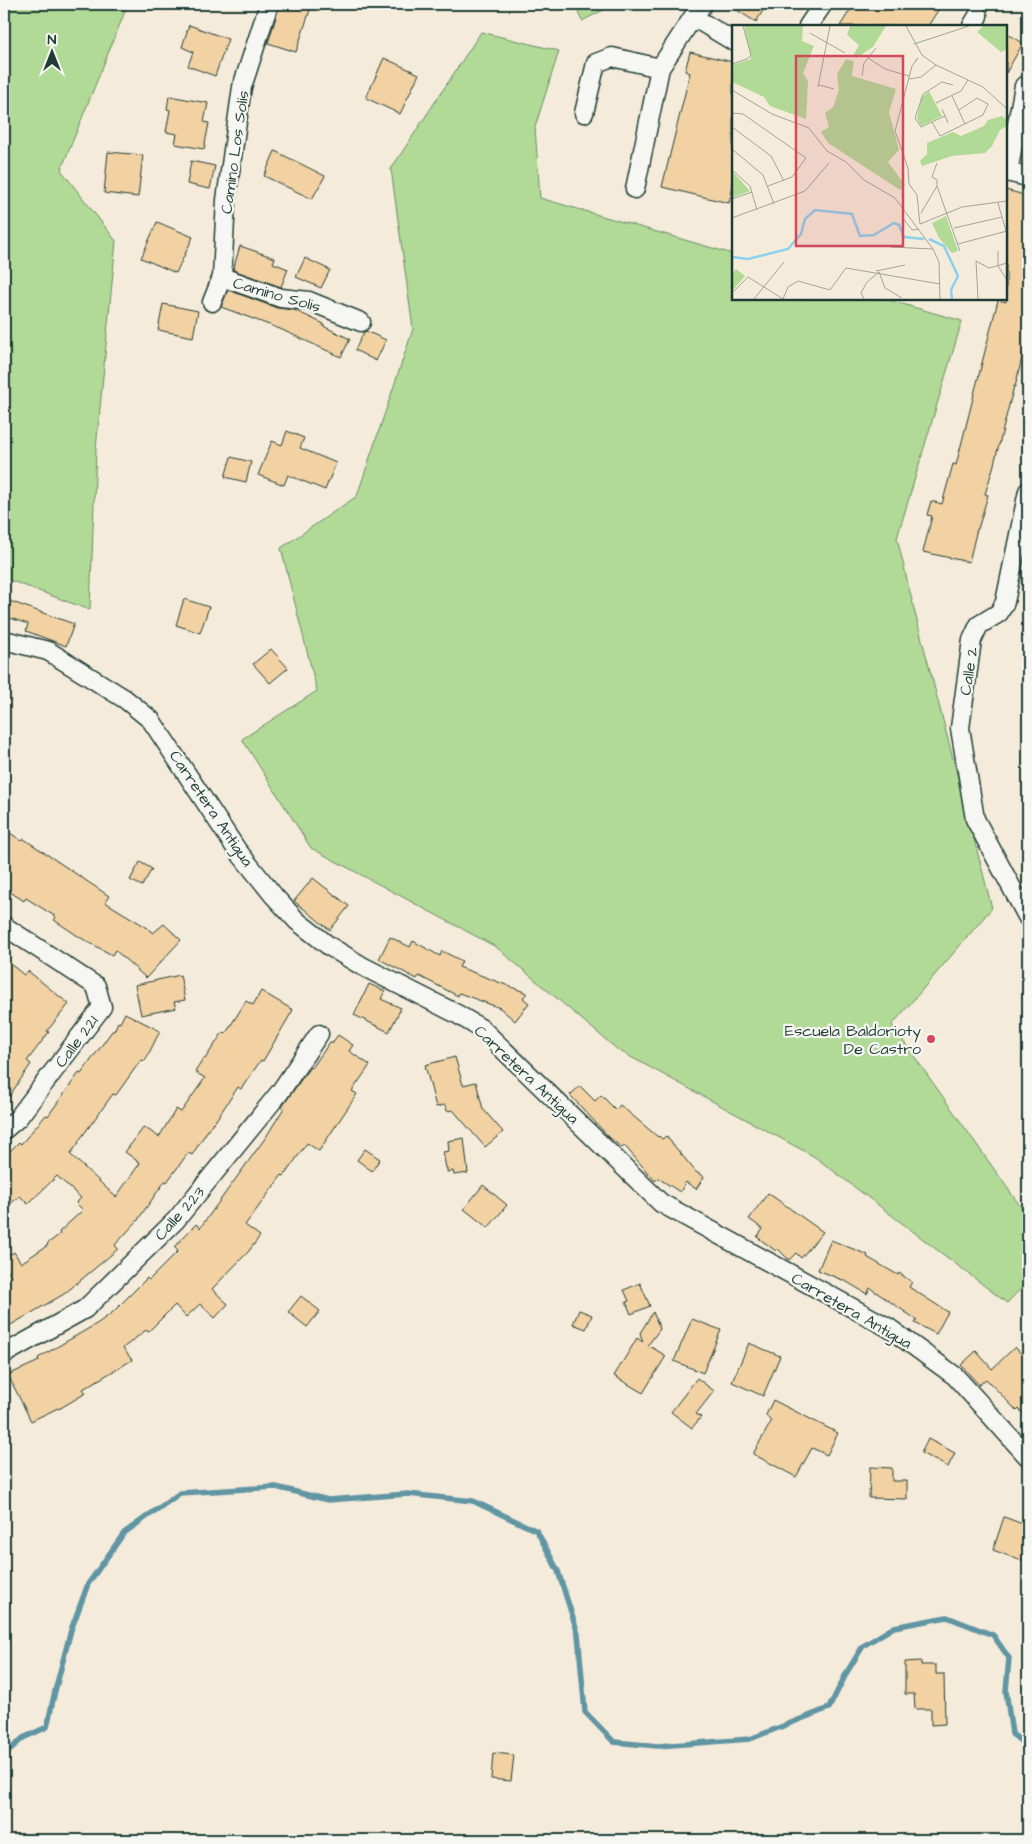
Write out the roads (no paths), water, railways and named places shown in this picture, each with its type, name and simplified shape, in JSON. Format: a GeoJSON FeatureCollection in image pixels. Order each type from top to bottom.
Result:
{"type":"FeatureCollection","features":[{"type":"Feature","properties":{"kind":"street","name":"Camino Los Solís"},"geometry":{"type":"LineString","coordinates":[[212,302],[222,277],[226,200],[242,87],[269,4]]}},
{"type":"Feature","properties":{"kind":"street"},"geometry":{"type":"LineString","coordinates":[[809,25],[823,4]]}},
{"type":"Feature","properties":{"kind":"street"},"geometry":{"type":"LineString","coordinates":[[635,189],[660,68],[698,10],[732,41]]}},
{"type":"Feature","properties":{"kind":"street"},"geometry":{"type":"LineString","coordinates":[[584,113],[596,63],[612,58],[660,68]]}},
{"type":"Feature","properties":{"kind":"street"},"geometry":{"type":"LineString","coordinates":[[1024,86],[1007,172],[1028,177]]}},
{"type":"Feature","properties":{"kind":"street","name":"Camino Solis"},"geometry":{"type":"LineString","coordinates":[[222,277],[280,298],[309,301],[361,322]]}},
{"type":"Feature","properties":{"kind":"street","name":"Calle 2"},"geometry":{"type":"LineString","coordinates":[[1028,491],[1005,602],[999,613],[979,626],[972,640],[960,728],[975,819],[1028,918]]}},
{"type":"Feature","properties":{"kind":"street","name":"Carretera Antigua"},"geometry":{"type":"LineString","coordinates":[[4,640],[48,651],[125,699],[151,720],[236,850],[297,921],[329,946],[362,966],[457,1014],[482,1029],[661,1203],[889,1328],[955,1376],[1028,1457]]}},
{"type":"Feature","properties":{"kind":"street","name":"Calle 221"},"geometry":{"type":"LineString","coordinates":[[4,926],[96,986],[102,1007],[18,1118],[4,1130]]}},
{"type":"Feature","properties":{"kind":"street","name":"Calle 223"},"geometry":{"type":"LineString","coordinates":[[4,1354],[85,1309],[176,1220],[280,1092],[319,1034]]}},
{"type":"Feature","properties":{"kind":"waterway"},"geometry":{"type":"LineString","coordinates":[[4,1755],[23,1738],[47,1727],[71,1630],[88,1584],[124,1533],[180,1493],[276,1487],[328,1500],[408,1494],[473,1501],[537,1531],[558,1571],[578,1634],[585,1712],[614,1742],[658,1746],[750,1739],[829,1708],[847,1672],[863,1646],[894,1627],[947,1617],[993,1635],[1009,1658],[1006,1691],[1012,1734],[1028,1747]]}},
{"type":"Feature","properties":{"kind":"place","name":"Escuela Baldorioty De Castro"},"geometry":{"type":"Point","coordinates":[931,1039]}}]}
